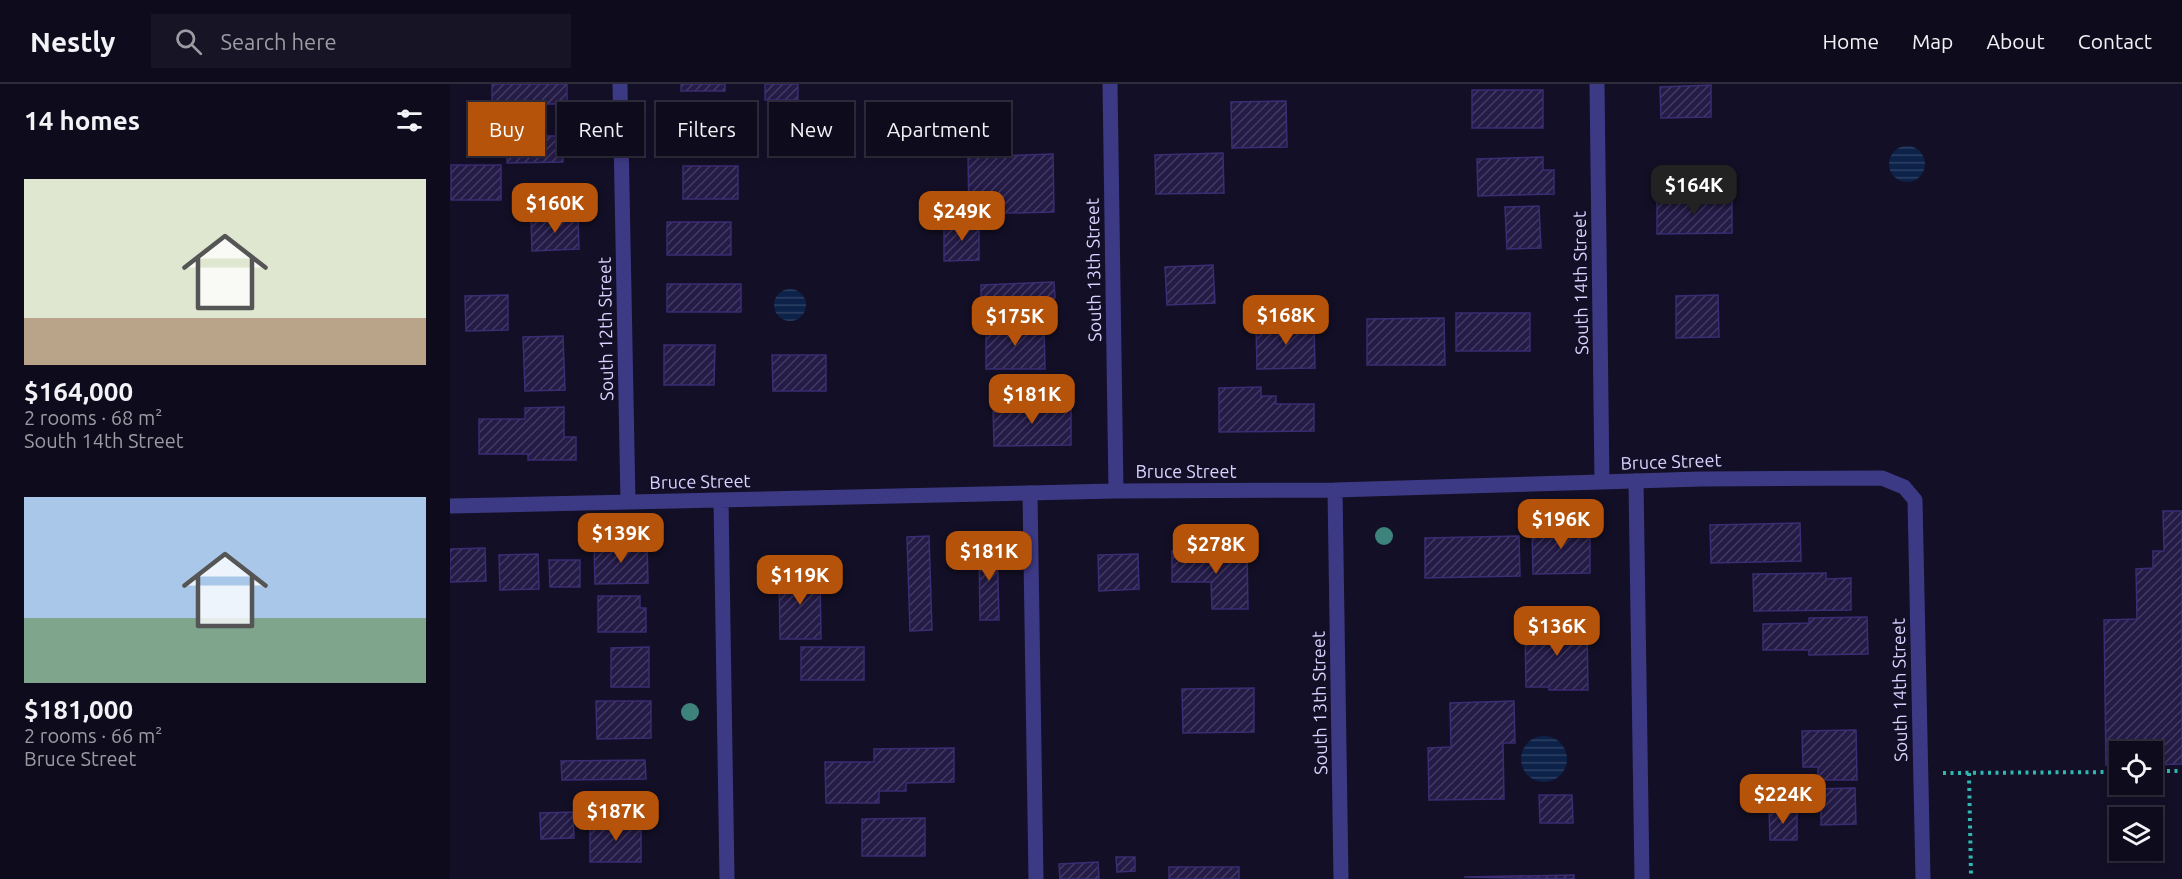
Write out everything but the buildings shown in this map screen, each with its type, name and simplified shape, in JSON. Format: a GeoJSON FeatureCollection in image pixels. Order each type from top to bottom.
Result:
{"type":"FeatureCollection","features":[{"type":"Feature","properties":{"kind":"street","name":"South 12th Street"},"geometry":{"type":"LineString","coordinates":[[620,84],[628,502]]}},
{"type":"Feature","properties":{"kind":"street","name":"South 13th Street"},"geometry":{"type":"LineString","coordinates":[[1110,84],[1116,491]]}},
{"type":"Feature","properties":{"kind":"street","name":"South 14th Street"},"geometry":{"type":"LineString","coordinates":[[1597,84],[1602,482]]}},
{"type":"Feature","properties":{"kind":"street","name":"Bruce Street"},"geometry":{"type":"LineString","coordinates":[[450,506],[1116,491],[1335,490],[1701,479],[1882,478],[1904,487],[1914,500]]}},
{"type":"Feature","properties":{"kind":"street"},"geometry":{"type":"LineString","coordinates":[[1636,481],[1642,879]]}},
{"type":"Feature","properties":{"kind":"street","name":"South 13th Street"},"geometry":{"type":"LineString","coordinates":[[1335,490],[1341,879]]}},
{"type":"Feature","properties":{"kind":"street"},"geometry":{"type":"LineString","coordinates":[[1030,493],[1036,879]]}},
{"type":"Feature","properties":{"kind":"street"},"geometry":{"type":"LineString","coordinates":[[721,500],[727,879]]}},
{"type":"Feature","properties":{"kind":"street","name":"South 14th Street"},"geometry":{"type":"LineString","coordinates":[[1914,500],[1923,879]]}},
{"type":"Feature","properties":{"kind":"path"},"geometry":{"type":"LineString","coordinates":[[2163,771],[2182,771]]}},
{"type":"Feature","properties":{"kind":"path"},"geometry":{"type":"LineString","coordinates":[[1940,772],[2109,772]]}},
{"type":"Feature","properties":{"kind":"path"},"geometry":{"type":"LineString","coordinates":[[1969,773],[1971,875]]}},
{"type":"Feature","properties":{"kind":"water"},"geometry":{"type":"Polygon","coordinates":[[[1907,146],[1920,151],[1925,164],[1920,177],[1907,182],[1894,177],[1889,164],[1894,151],[1907,146]]]}},
{"type":"Feature","properties":{"kind":"water"},"geometry":{"type":"Polygon","coordinates":[[[790,289],[801,294],[806,305],[801,316],[790,321],[779,316],[774,305],[779,294],[790,289]]]}},
{"type":"Feature","properties":{"kind":"water"},"geometry":{"type":"Polygon","coordinates":[[[1544,736],[1560,743],[1567,759],[1560,775],[1544,782],[1528,775],[1521,759],[1528,743],[1544,736]]]}}]}
